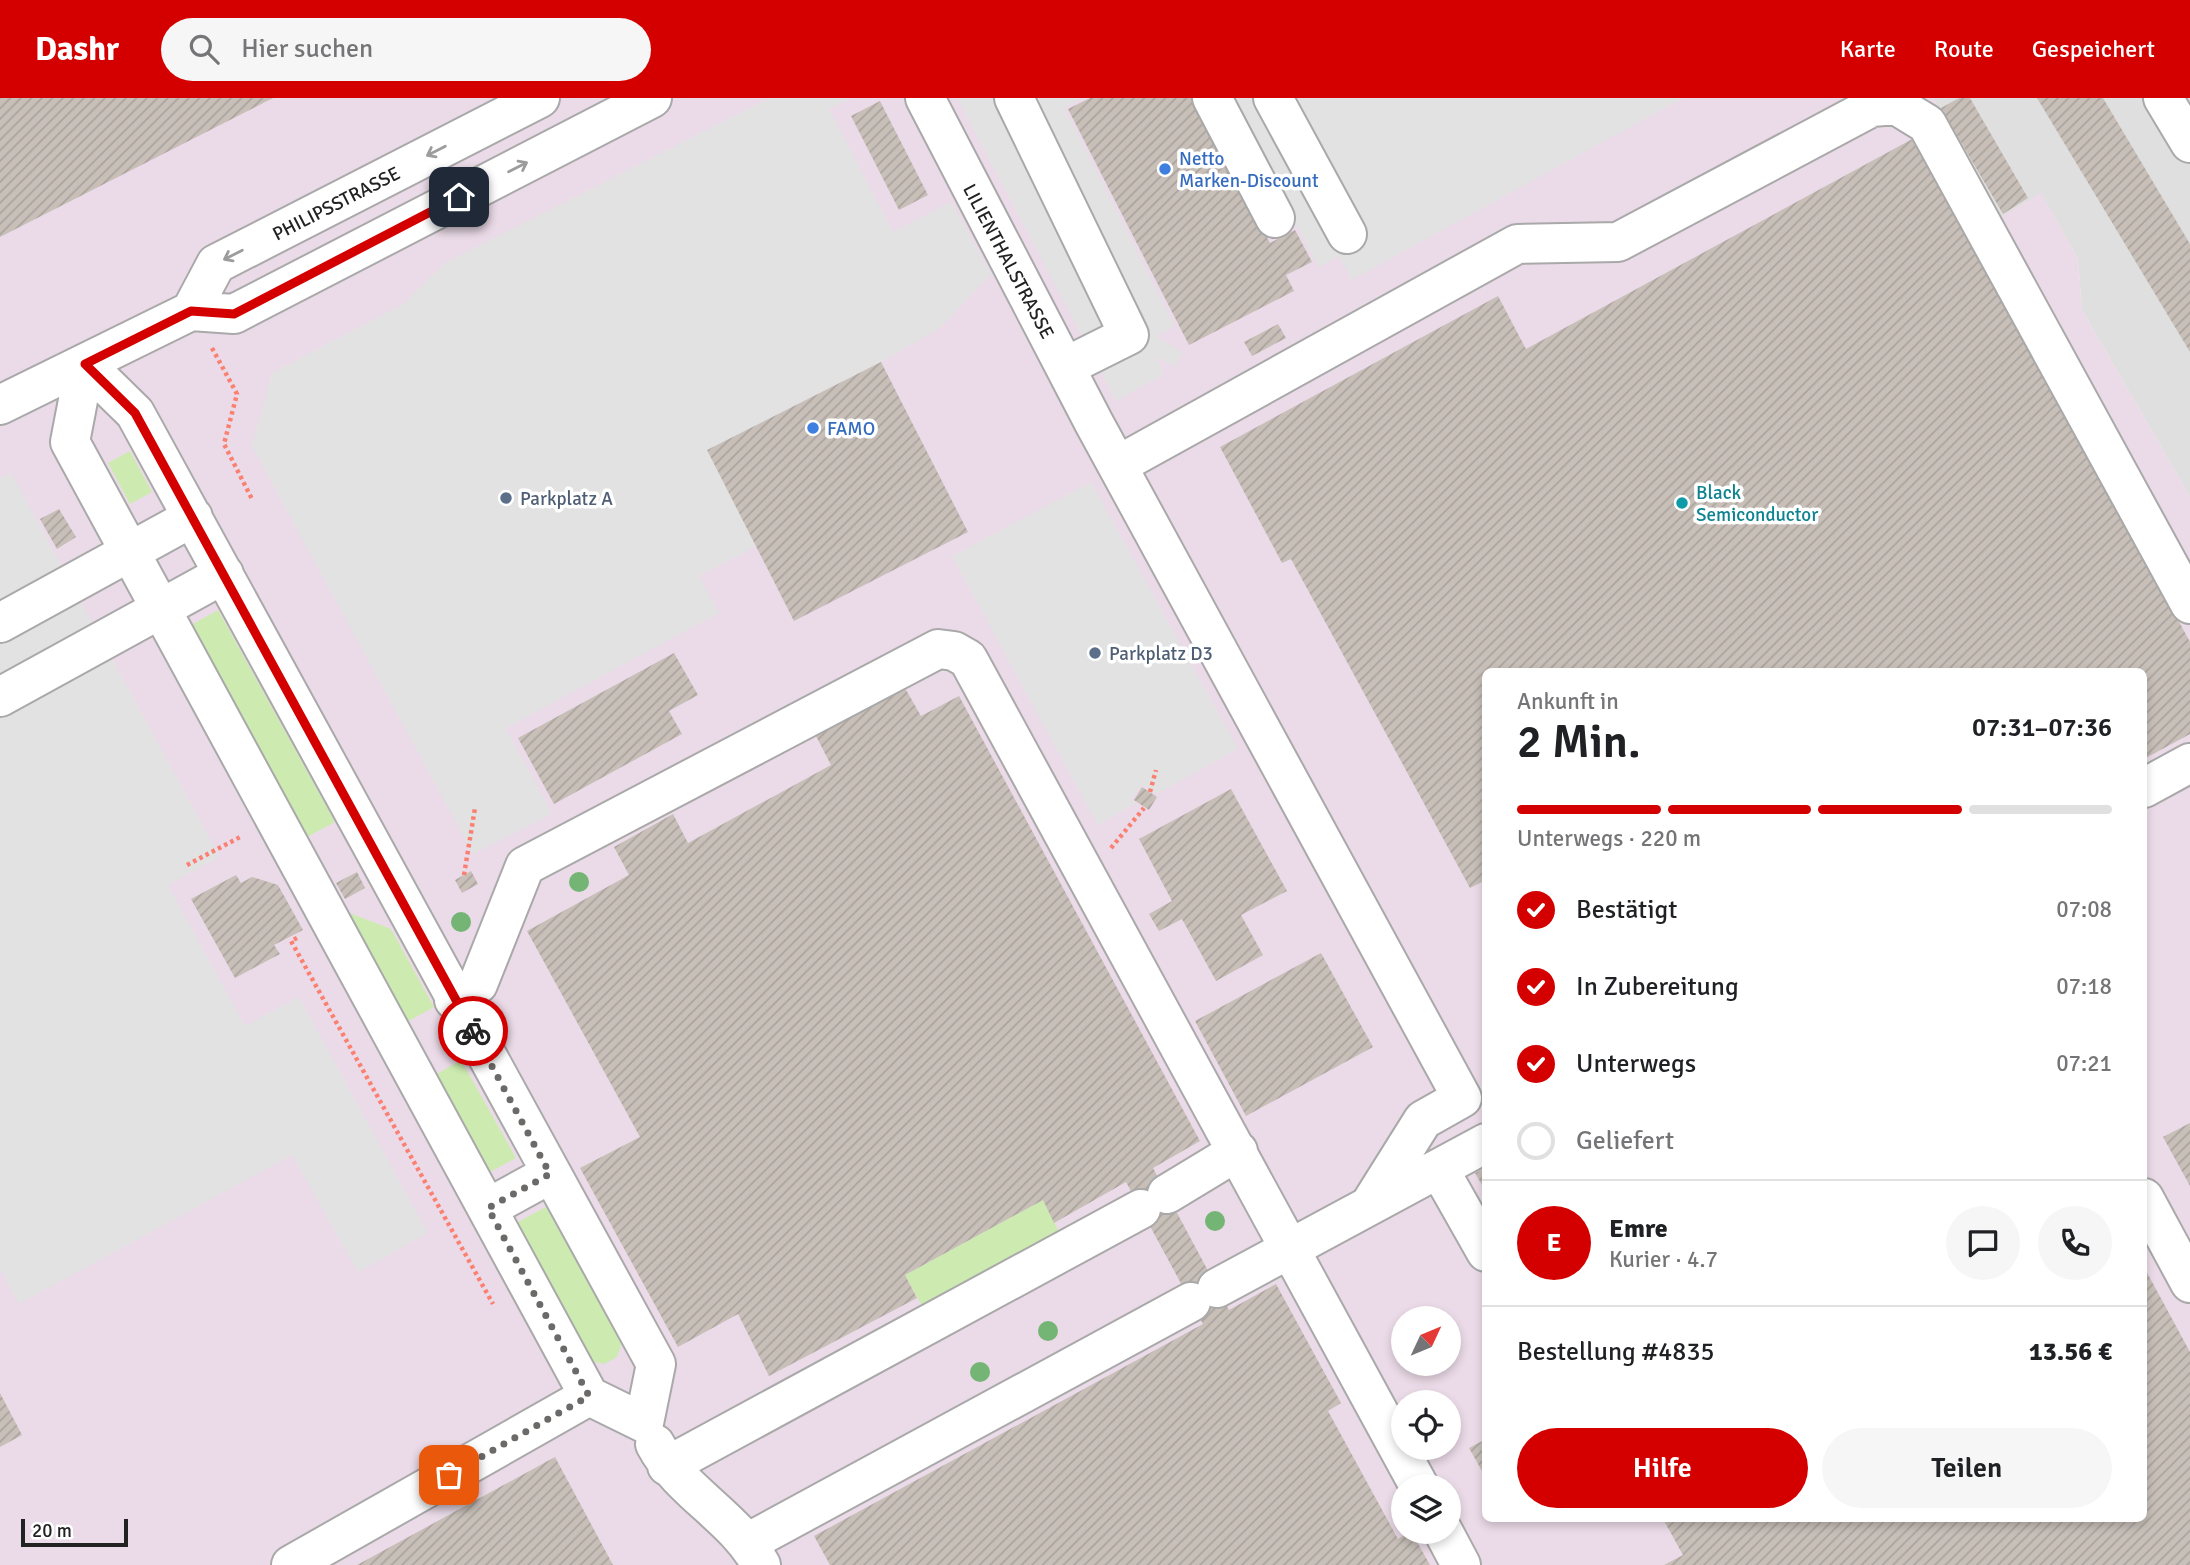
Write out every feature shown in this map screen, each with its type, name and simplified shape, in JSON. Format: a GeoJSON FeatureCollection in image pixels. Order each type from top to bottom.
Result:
{"type":"FeatureCollection","features":[{"type":"Feature","properties":{"kind":"street","name":"PHILIPSSTRASSE"},"geometry":{"type":"LineString","coordinates":[[191,311],[216,264],[540,98]]}},
{"type":"Feature","properties":{"kind":"street"},"geometry":{"type":"LineString","coordinates":[[0,405],[191,311],[234,314],[652,98]]}},
{"type":"Feature","properties":{"kind":"street","name":"LILIENTHALSTRASSE"},"geometry":{"type":"LineString","coordinates":[[925,98],[1094,423],[1462,1098],[1423,1120],[1369,1206]]}},
{"type":"Feature","properties":{"kind":"street"},"geometry":{"type":"LineString","coordinates":[[1014,98],[1129,335],[1065,368]]}},
{"type":"Feature","properties":{"kind":"street"},"geometry":{"type":"LineString","coordinates":[[1212,98],[1275,218]]}},
{"type":"Feature","properties":{"kind":"street"},"geometry":{"type":"LineString","coordinates":[[1273,98],[1347,234]]}},
{"type":"Feature","properties":{"kind":"street"},"geometry":{"type":"LineString","coordinates":[[2163,98],[2190,143]]}},
{"type":"Feature","properties":{"kind":"street"},"geometry":{"type":"LineString","coordinates":[[1118,465],[1517,244],[1618,242],[1872,107],[1896,105],[1927,124],[2190,604]]}},
{"type":"Feature","properties":{"kind":"street"},"geometry":{"type":"LineString","coordinates":[[85,364],[135,413],[454,1000],[656,1364],[644,1423]]}},
{"type":"Feature","properties":{"kind":"street"},"geometry":{"type":"LineString","coordinates":[[85,364],[70,442],[589,1396],[644,1423],[667,1466],[755,1554],[1204,1295],[1482,1145]]}},
{"type":"Feature","properties":{"kind":"street"},"geometry":{"type":"LineString","coordinates":[[0,623],[193,517]]}},
{"type":"Feature","properties":{"kind":"street"},"geometry":{"type":"LineString","coordinates":[[0,696],[224,574]]}},
{"type":"Feature","properties":{"kind":"street"},"geometry":{"type":"LineString","coordinates":[[454,1000],[478,984],[525,866],[938,649],[954,651],[968,659],[1413,1474]]}},
{"type":"Feature","properties":{"kind":"street"},"geometry":{"type":"LineString","coordinates":[[2147,786],[2190,763]]}},
{"type":"Feature","properties":{"kind":"street"},"geometry":{"type":"LineString","coordinates":[[667,1466],[1154,1201],[1238,1151]]}},
{"type":"Feature","properties":{"kind":"street"},"geometry":{"type":"LineString","coordinates":[[1439,1169],[1482,1245]]}},
{"type":"Feature","properties":{"kind":"street"},"geometry":{"type":"LineString","coordinates":[[488,1208],[550,1174]]}},
{"type":"Feature","properties":{"kind":"street"},"geometry":{"type":"LineString","coordinates":[[2147,1204],[2190,1283]]}},
{"type":"Feature","properties":{"kind":"street"},"geometry":{"type":"LineString","coordinates":[[291,1565],[589,1396]]}},
{"type":"Feature","properties":{"kind":"street"},"geometry":{"type":"LineString","coordinates":[[1450,1544],[1461,1565]]}},
{"type":"Feature","properties":{"kind":"path"},"geometry":{"type":"LineString","coordinates":[[191,311],[237,394],[225,444],[251,499]]}},
{"type":"Feature","properties":{"kind":"path"},"geometry":{"type":"LineString","coordinates":[[1150,792],[1156,770]]}},
{"type":"Feature","properties":{"kind":"path"},"geometry":{"type":"LineString","coordinates":[[464,875],[475,808]]}},
{"type":"Feature","properties":{"kind":"path"},"geometry":{"type":"LineString","coordinates":[[1109,850],[1144,808]]}},
{"type":"Feature","properties":{"kind":"path"},"geometry":{"type":"LineString","coordinates":[[187,865],[276,818]]}},
{"type":"Feature","properties":{"kind":"path"},"geometry":{"type":"LineString","coordinates":[[292,941],[495,1308]]}},
{"type":"Feature","properties":{"kind":"shaded area"},"geometry":{"type":"Polygon","coordinates":[[[0,98],[1933,98],[2001,217],[2041,193],[2078,259],[2082,310],[2190,497],[2190,1565],[0,1565],[0,98]]]}},
{"type":"Feature","properties":{"kind":"shaded area","name":"Parkplatz A"},"geometry":{"type":"Polygon","coordinates":[[[770,98],[850,98],[829,109],[893,232],[951,202],[991,274],[940,328],[881,362],[707,450],[756,546],[699,576],[719,613],[506,728],[552,814],[473,854],[252,446],[272,373],[403,304],[445,263],[770,98]]]}},
{"type":"Feature","properties":{"kind":"shaded area"},"geometry":{"type":"Polygon","coordinates":[[[957,98],[1082,98],[1064,108],[1175,326],[1156,336],[1182,352],[1176,367],[1156,357],[1164,374],[1116,401],[957,98]]]}},
{"type":"Feature","properties":{"kind":"shaded area"},"geometry":{"type":"Polygon","coordinates":[[[1230,98],[1683,98],[1352,280],[1339,256],[1319,268],[1230,98]]]}},
{"type":"Feature","properties":{"kind":"shaded area"},"geometry":{"type":"Polygon","coordinates":[[[1933,98],[2190,98],[2190,497],[2082,310],[2078,259],[2041,194],[2001,218],[1933,98]]]}},
{"type":"Feature","properties":{"kind":"shaded area"},"geometry":{"type":"Polygon","coordinates":[[[11,473],[220,857],[168,885],[245,1026],[299,997],[428,1233],[358,1272],[292,1155],[19,1304],[0,1269],[0,478],[11,473]]]}},
{"type":"Feature","properties":{"kind":"shaded area","name":"Parkplatz D3"},"geometry":{"type":"Polygon","coordinates":[[[1091,482],[1238,749],[1157,794],[1142,785],[1131,800],[1136,803],[1098,825],[952,556],[1091,482]]]}},
{"type":"Feature","properties":{"kind":"green space"},"geometry":{"type":"Polygon","coordinates":[[[130,451],[152,492],[130,504],[108,463],[130,451]]]}},
{"type":"Feature","properties":{"kind":"green space"},"geometry":{"type":"Polygon","coordinates":[[[218,610],[335,822],[307,837],[191,625],[218,610]]]}},
{"type":"Feature","properties":{"kind":"green space"},"geometry":{"type":"Polygon","coordinates":[[[347,912],[391,929],[434,1007],[407,1022],[347,912]]]}},
{"type":"Feature","properties":{"kind":"green space"},"geometry":{"type":"Polygon","coordinates":[[[461,1060],[516,1158],[488,1173],[435,1075],[461,1060]]]}},
{"type":"Feature","properties":{"kind":"green space"},"geometry":{"type":"Polygon","coordinates":[[[1043,1200],[1059,1232],[922,1306],[905,1275],[1043,1200]]]}},
{"type":"Feature","properties":{"kind":"green space"},"geometry":{"type":"Polygon","coordinates":[[[546,1207],[622,1342],[617,1357],[604,1364],[590,1361],[516,1223],[546,1207]]]}},
{"type":"Feature","properties":{"kind":"building"},"geometry":{"type":"Polygon","coordinates":[[[0,98],[273,98],[0,237],[0,98]]]}},
{"type":"Feature","properties":{"kind":"building","name":"Netto Marken-Discount"},"geometry":{"type":"Polygon","coordinates":[[[1090,98],[1196,98],[1270,243],[1295,230],[1312,262],[1286,275],[1294,291],[1189,345],[1068,109],[1090,98]]]}},
{"type":"Feature","properties":{"kind":"building"},"geometry":{"type":"Polygon","coordinates":[[[1959,98],[1970,98],[2028,198],[2003,214],[1941,108],[1959,98]]]}},
{"type":"Feature","properties":{"kind":"building"},"geometry":{"type":"Polygon","coordinates":[[[2037,98],[2103,98],[2190,244],[2190,352],[2037,98]]]}},
{"type":"Feature","properties":{"kind":"building"},"geometry":{"type":"Polygon","coordinates":[[[880,101],[928,195],[899,210],[851,116],[880,101]]]}},
{"type":"Feature","properties":{"kind":"building","name":"Black Semiconductor"},"geometry":{"type":"Polygon","coordinates":[[[1916,137],[2190,642],[2190,734],[2147,757],[2147,668],[1482,668],[1482,882],[1470,888],[1291,559],[1282,563],[1220,447],[1498,296],[1526,349],[1916,137]]]}},
{"type":"Feature","properties":{"kind":"building"},"geometry":{"type":"Polygon","coordinates":[[[1278,324],[1286,338],[1252,356],[1244,342],[1278,324]]]}},
{"type":"Feature","properties":{"kind":"building"},"geometry":{"type":"Polygon","coordinates":[[[881,362],[968,532],[794,621],[707,450],[881,362]]]}},
{"type":"Feature","properties":{"kind":"building"},"geometry":{"type":"Polygon","coordinates":[[[59,509],[76,537],[57,549],[40,519],[59,509]]]}},
{"type":"Feature","properties":{"kind":"building"},"geometry":{"type":"Polygon","coordinates":[[[674,653],[698,695],[669,711],[682,734],[554,804],[518,738],[674,653]]]}},
{"type":"Feature","properties":{"kind":"building"},"geometry":{"type":"Polygon","coordinates":[[[905,688],[921,716],[959,696],[1200,1141],[1153,1168],[1229,1310],[1276,1284],[1341,1403],[1328,1411],[1391,1526],[1391,1544],[1418,1544],[1430,1565],[830,1565],[814,1536],[1203,1324],[1126,1182],[1054,1223],[1043,1200],[905,1275],[917,1298],[769,1376],[738,1314],[678,1347],[580,1168],[640,1137],[527,931],[629,875],[614,847],[673,814],[688,843],[831,765],[816,736],[905,688]]]}},
{"type":"Feature","properties":{"kind":"building"},"geometry":{"type":"Polygon","coordinates":[[[1142,787],[1157,797],[1149,810],[1134,800],[1142,787]]]}},
{"type":"Feature","properties":{"kind":"building"},"geometry":{"type":"Polygon","coordinates":[[[1231,789],[1287,891],[1241,915],[1263,955],[1216,981],[1182,919],[1159,931],[1149,914],[1172,901],[1139,839],[1231,789]]]}},
{"type":"Feature","properties":{"kind":"building"},"geometry":{"type":"Polygon","coordinates":[[[471,871],[478,884],[462,893],[455,880],[471,871]]]}},
{"type":"Feature","properties":{"kind":"building"},"geometry":{"type":"Polygon","coordinates":[[[357,872],[365,888],[345,899],[336,883],[357,872]]]}},
{"type":"Feature","properties":{"kind":"building"},"geometry":{"type":"Polygon","coordinates":[[[236,875],[241,883],[252,877],[278,885],[303,930],[274,945],[280,954],[235,978],[191,899],[236,875]]]}},
{"type":"Feature","properties":{"kind":"building"},"geometry":{"type":"Polygon","coordinates":[[[1321,953],[1373,1047],[1246,1116],[1195,1021],[1321,953]]]}},
{"type":"Feature","properties":{"kind":"building"},"geometry":{"type":"Polygon","coordinates":[[[2190,1123],[2190,1186],[2163,1137],[2190,1123]]]}},
{"type":"Feature","properties":{"kind":"building"},"geometry":{"type":"Polygon","coordinates":[[[1482,1170],[1482,1185],[1475,1173],[1482,1170]]]}},
{"type":"Feature","properties":{"kind":"building"},"geometry":{"type":"Polygon","coordinates":[[[2147,1273],[2190,1352],[2190,1565],[1664,1565],[1683,1555],[1665,1522],[2147,1522],[2147,1273]]]}},
{"type":"Feature","properties":{"kind":"building"},"geometry":{"type":"Polygon","coordinates":[[[0,1393],[22,1435],[0,1447],[0,1393]]]}},
{"type":"Feature","properties":{"kind":"building"},"geometry":{"type":"Polygon","coordinates":[[[1482,1441],[1482,1471],[1469,1448],[1482,1441]]]}},
{"type":"Feature","properties":{"kind":"building"},"geometry":{"type":"Polygon","coordinates":[[[555,1457],[613,1565],[357,1565],[555,1457]]]}},
{"type":"Feature","properties":{"kind":"way so far"},"geometry":{"type":"LineString","coordinates":[[449,1475],[589,1396],[488,1208],[550,1174],[473,1031]]}},
{"type":"Feature","properties":{"kind":"place","name":"Netto Marken-Discount"},"geometry":{"type":"Point","coordinates":[1165,169]}},
{"type":"Feature","properties":{"kind":"place","name":"FAMO"},"geometry":{"type":"Point","coordinates":[813,428]}},
{"type":"Feature","properties":{"kind":"place","name":"Parkplatz A"},"geometry":{"type":"Point","coordinates":[506,498]}},
{"type":"Feature","properties":{"kind":"place","name":"Black Semiconductor"},"geometry":{"type":"Point","coordinates":[1682,503]}},
{"type":"Feature","properties":{"kind":"place","name":"Parkplatz D3"},"geometry":{"type":"Point","coordinates":[1095,653]}},
{"type":"Feature","properties":{"kind":"route"},"geometry":{"type":"LineString","coordinates":[[459,197],[234,314],[191,311],[85,364],[135,413],[473,1031]]}}]}
